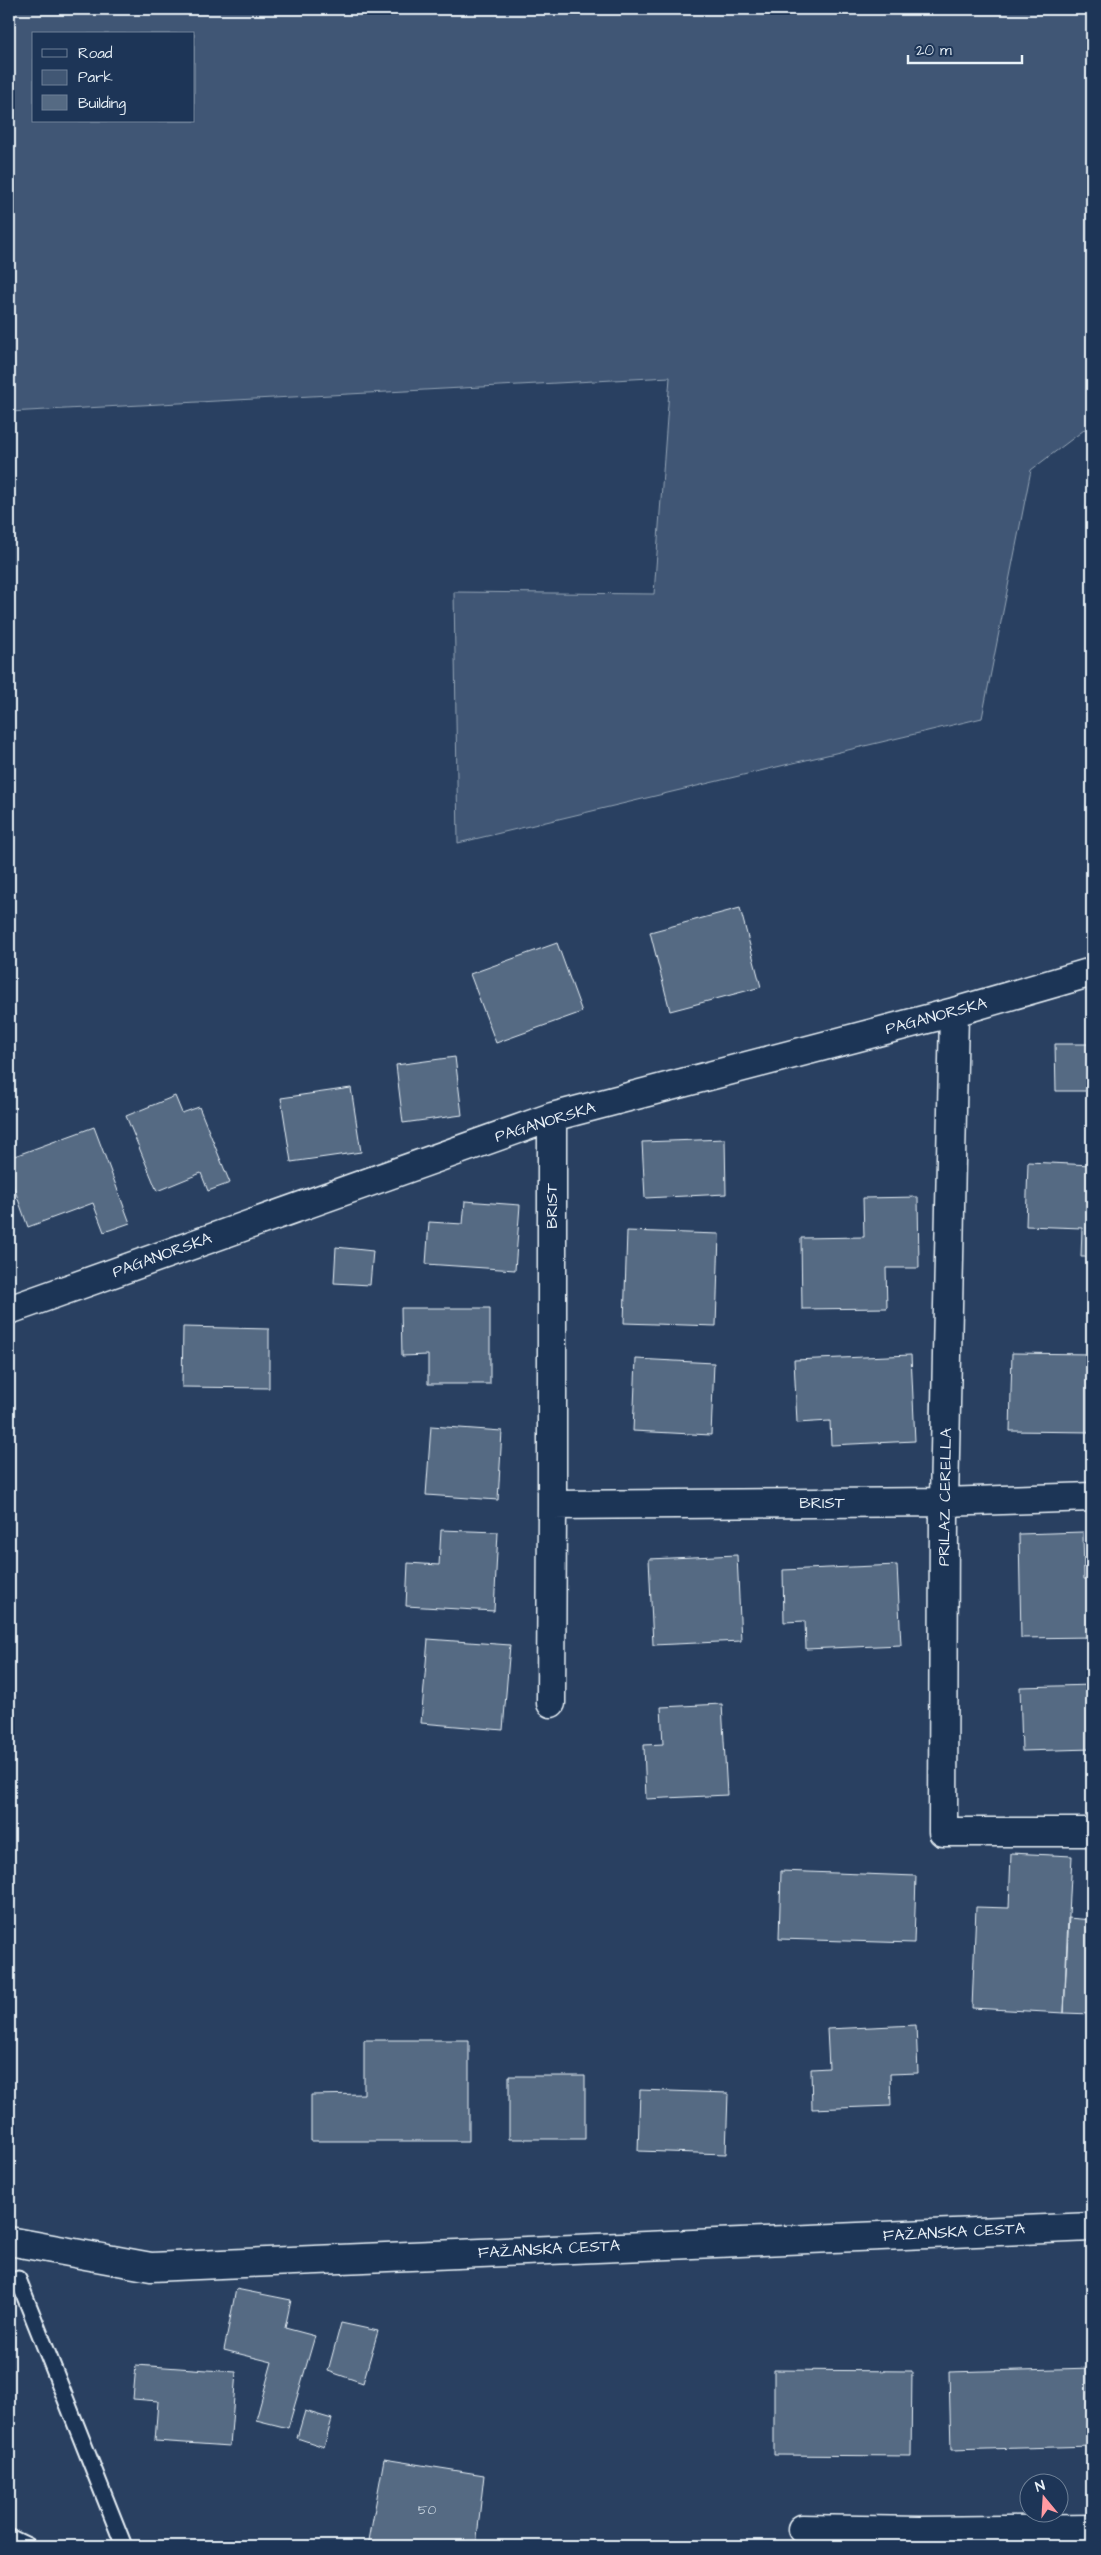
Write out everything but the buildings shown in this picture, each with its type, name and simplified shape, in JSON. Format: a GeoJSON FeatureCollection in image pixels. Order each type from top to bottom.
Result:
{"type":"FeatureCollection","features":[{"type":"Feature","properties":{"kind":"street","name":"PAGANORSKA"},"geometry":{"type":"LineString","coordinates":[[9,1310],[552,1117],[954,1012],[1092,972]]}},
{"type":"Feature","properties":{"kind":"street","name":"PRILAZ CERELLA"},"geometry":{"type":"LineString","coordinates":[[954,1012],[944,1502],[943,1832],[1092,1832]]}},
{"type":"Feature","properties":{"kind":"street","name":"BRIST"},"geometry":{"type":"LineString","coordinates":[[551,1703],[552,1117]]}},
{"type":"Feature","properties":{"kind":"street","name":"BRIST"},"geometry":{"type":"LineString","coordinates":[[552,1505],[944,1502],[1092,1497]]}},
{"type":"Feature","properties":{"kind":"street","name":"FAŽANSKA CESTA"},"geometry":{"type":"LineString","coordinates":[[9,2241],[151,2267],[1092,2227]]}},
{"type":"Feature","properties":{"kind":"street"},"geometry":{"type":"LineString","coordinates":[[802,2529],[920,2538],[1092,2529]]}},
{"type":"Feature","properties":{"kind":"lane"},"geometry":{"type":"LineString","coordinates":[[18,2279],[124,2546]]}},
{"type":"Feature","properties":{"kind":"lane"},"geometry":{"type":"LineString","coordinates":[[9,2537],[28,2546]]}},
{"type":"Feature","properties":{"kind":"green space"},"geometry":{"type":"Polygon","coordinates":[[[9,9],[1092,9],[1092,424],[1031,470],[982,718],[458,843],[454,592],[654,594],[670,377],[9,412],[9,9]]]}}]}
